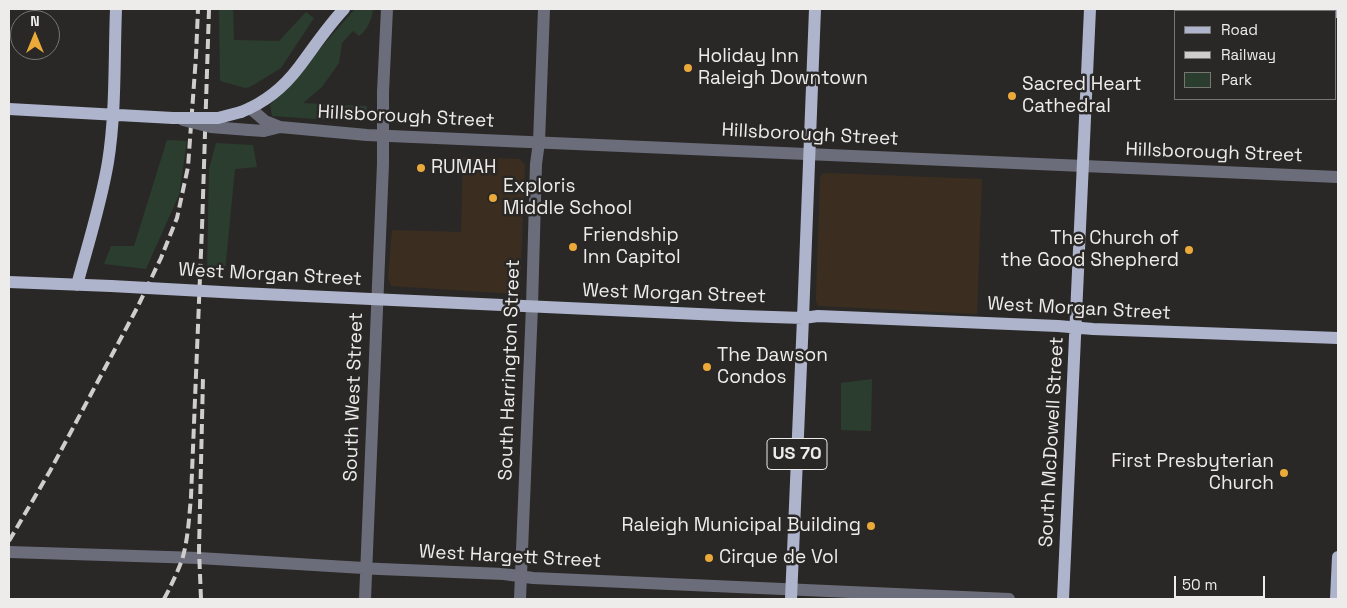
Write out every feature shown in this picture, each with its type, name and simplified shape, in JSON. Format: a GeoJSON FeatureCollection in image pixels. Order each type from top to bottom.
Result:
{"type":"FeatureCollection","features":[{"type":"Feature","properties":{"kind":"main road"},"geometry":{"type":"LineString","coordinates":[[77,285],[104,187],[108,160],[112,115],[116,9]]}},
{"type":"Feature","properties":{"kind":"main road"},"geometry":{"type":"LineString","coordinates":[[250,108],[269,96],[288,80],[329,25],[344,9]]}},
{"type":"Feature","properties":{"kind":"main road","name":"US 70"},"geometry":{"type":"LineString","coordinates":[[791,594],[804,318],[815,9]]}},
{"type":"Feature","properties":{"kind":"main road","name":"South McDowell Street"},"geometry":{"type":"LineString","coordinates":[[1063,599],[1090,9]]}},
{"type":"Feature","properties":{"kind":"main road"},"geometry":{"type":"LineString","coordinates":[[1264,9],[1292,10]]}},
{"type":"Feature","properties":{"kind":"main road","name":"Hillsborough Street"},"geometry":{"type":"LineString","coordinates":[[9,110],[173,118],[218,118],[236,114],[250,108]]}},
{"type":"Feature","properties":{"kind":"main road","name":"West Morgan Street"},"geometry":{"type":"LineString","coordinates":[[9,282],[804,318],[818,316],[848,317],[1058,326],[1076,329],[1338,338]]}},
{"type":"Feature","properties":{"kind":"main road"},"geometry":{"type":"LineString","coordinates":[[1336,599],[1338,557]]}},
{"type":"Feature","properties":{"kind":"street","name":"South West Street"},"geometry":{"type":"LineString","coordinates":[[365,599],[387,9]]}},
{"type":"Feature","properties":{"kind":"street","name":"South Harrington Street"},"geometry":{"type":"LineString","coordinates":[[520,599],[536,164],[539,142],[544,9]]}},
{"type":"Feature","properties":{"kind":"street","name":"Hillsborough Street"},"geometry":{"type":"LineString","coordinates":[[250,108],[265,121],[280,127],[383,136],[1338,177]]}},
{"type":"Feature","properties":{"kind":"street","name":"Hillsborough Street"},"geometry":{"type":"LineString","coordinates":[[173,118],[211,127],[264,131],[280,127]]}},
{"type":"Feature","properties":{"kind":"street","name":"West Hargett Street"},"geometry":{"type":"LineString","coordinates":[[9,552],[199,558],[504,574],[520,577],[791,594],[1010,599]]}},
{"type":"Feature","properties":{"kind":"shaded area","name":"Exploris Middle School"},"geometry":{"type":"Polygon","coordinates":[[[463,157],[519,159],[525,164],[520,291],[516,294],[391,286],[388,277],[392,230],[461,232],[463,157]]]}},
{"type":"Feature","properties":{"kind":"shaded area"},"geometry":{"type":"Polygon","coordinates":[[[822,174],[982,179],[977,314],[819,306],[816,302],[816,296],[820,178],[822,174]]]}},
{"type":"Feature","properties":{"kind":"green space"},"geometry":{"type":"Polygon","coordinates":[[[219,9],[233,9],[234,40],[279,41],[306,12],[314,18],[281,68],[250,87],[245,88],[220,81],[219,9]]]}},
{"type":"Feature","properties":{"kind":"green space"},"geometry":{"type":"Polygon","coordinates":[[[355,9],[373,9],[367,28],[359,36],[353,31],[342,43],[339,63],[322,87],[303,103],[367,106],[366,119],[359,122],[272,116],[270,105],[355,9]]]}},
{"type":"Feature","properties":{"kind":"green space"},"geometry":{"type":"Polygon","coordinates":[[[167,140],[187,141],[179,195],[146,269],[104,264],[111,246],[134,246],[167,140]]]}},
{"type":"Feature","properties":{"kind":"green space"},"geometry":{"type":"Polygon","coordinates":[[[216,143],[253,145],[257,167],[235,169],[225,271],[207,271],[209,169],[216,143]]]}},
{"type":"Feature","properties":{"kind":"green space"},"geometry":{"type":"Polygon","coordinates":[[[872,379],[871,431],[841,430],[841,383],[872,379]]]}},
{"type":"Feature","properties":{"kind":"railway"},"geometry":{"type":"LineString","coordinates":[[9,541],[50,471],[137,308],[161,258],[177,218],[188,167],[198,9]]}},
{"type":"Feature","properties":{"kind":"railway"},"geometry":{"type":"LineString","coordinates":[[164,599],[182,560],[188,529],[191,497],[209,9]]}},
{"type":"Feature","properties":{"kind":"railway"},"geometry":{"type":"LineString","coordinates":[[201,599],[199,550],[203,377]]}},
{"type":"Feature","properties":{"kind":"place","name":"Holiday Inn Raleigh Downtown"},"geometry":{"type":"Point","coordinates":[688,68]}},
{"type":"Feature","properties":{"kind":"place","name":"Sacred Heart Cathedral"},"geometry":{"type":"Point","coordinates":[1012,96]}},
{"type":"Feature","properties":{"kind":"place","name":"RUMAH"},"geometry":{"type":"Point","coordinates":[421,168]}},
{"type":"Feature","properties":{"kind":"place","name":"Exploris Middle School"},"geometry":{"type":"Point","coordinates":[493,198]}},
{"type":"Feature","properties":{"kind":"place","name":"Friendship Inn Capitol"},"geometry":{"type":"Point","coordinates":[573,247]}},
{"type":"Feature","properties":{"kind":"place","name":"The Church of the Good Shepherd"},"geometry":{"type":"Point","coordinates":[1189,250]}},
{"type":"Feature","properties":{"kind":"place","name":"The Dawson Condos"},"geometry":{"type":"Point","coordinates":[707,367]}},
{"type":"Feature","properties":{"kind":"place","name":"First Presbyterian Church"},"geometry":{"type":"Point","coordinates":[1284,473]}},
{"type":"Feature","properties":{"kind":"place","name":"Raleigh Municipal Building"},"geometry":{"type":"Point","coordinates":[871,526]}},
{"type":"Feature","properties":{"kind":"place","name":"Cirque de Vol"},"geometry":{"type":"Point","coordinates":[709,558]}}]}
